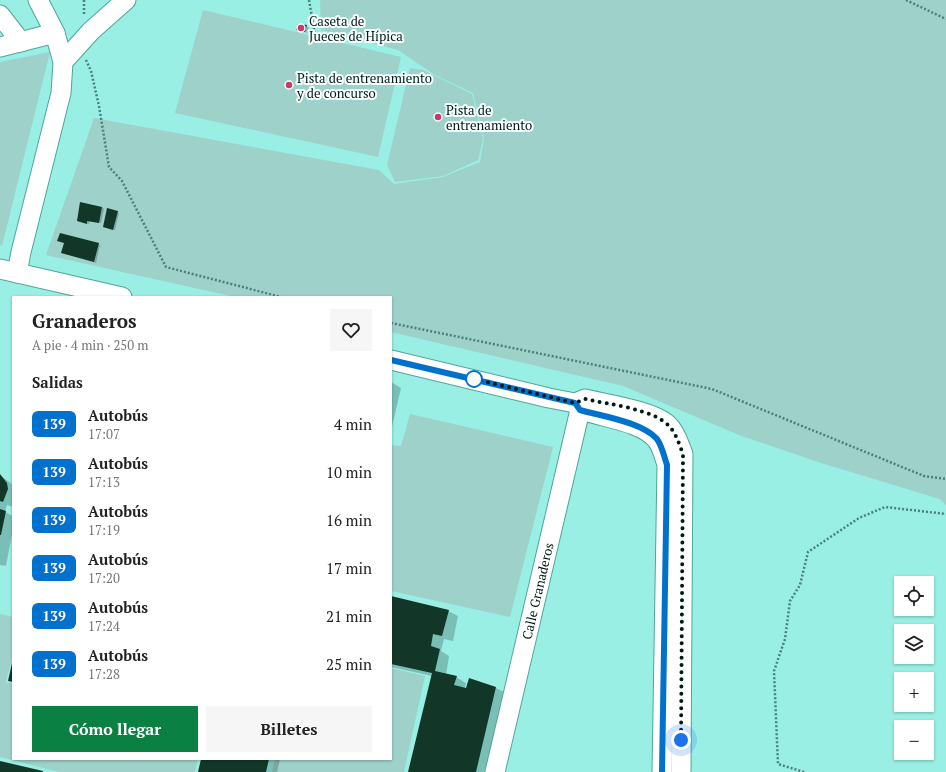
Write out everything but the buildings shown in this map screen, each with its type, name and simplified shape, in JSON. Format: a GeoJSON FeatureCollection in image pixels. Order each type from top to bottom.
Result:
{"type":"FeatureCollection","features":[{"type":"Feature","properties":{"kind":"street"},"geometry":{"type":"LineString","coordinates":[[38,0],[56,33],[63,62],[61,93],[21,250],[8,271],[118,296]]}},
{"type":"Feature","properties":{"kind":"street"},"geometry":{"type":"LineString","coordinates":[[63,62],[91,31],[126,0]]}},
{"type":"Feature","properties":{"kind":"street"},"geometry":{"type":"LineString","coordinates":[[0,16],[21,42]]}},
{"type":"Feature","properties":{"kind":"street"},"geometry":{"type":"LineString","coordinates":[[0,47],[56,33]]}},
{"type":"Feature","properties":{"kind":"street"},"geometry":{"type":"LineString","coordinates":[[392,360],[577,406],[644,428],[656,439],[662,449],[667,465],[662,772]]}},
{"type":"Feature","properties":{"kind":"street"},"geometry":{"type":"LineString","coordinates":[[577,406],[585,399],[652,415],[669,425],[683,454],[681,772]]}},
{"type":"Feature","properties":{"kind":"street","name":"Calle Granaderos"},"geometry":{"type":"LineString","coordinates":[[495,772],[577,406]]}},
{"type":"Feature","properties":{"kind":"path"},"geometry":{"type":"LineString","coordinates":[[309,0],[315,34]]}},
{"type":"Feature","properties":{"kind":"path"},"geometry":{"type":"LineString","coordinates":[[906,0],[946,19]]}},
{"type":"Feature","properties":{"kind":"path"},"geometry":{"type":"LineString","coordinates":[[79,44],[91,71],[99,106],[109,167],[122,181],[166,267],[277,296]]}},
{"type":"Feature","properties":{"kind":"path"},"geometry":{"type":"LineString","coordinates":[[392,323],[712,389],[924,476],[946,479]]}},
{"type":"Feature","properties":{"kind":"path"},"geometry":{"type":"LineString","coordinates":[[804,772],[778,764],[774,671],[785,639],[790,601],[800,585],[808,552],[859,518],[885,507],[946,514]]}},
{"type":"Feature","properties":{"kind":"shaded area"},"geometry":{"type":"Polygon","coordinates":[[[320,0],[946,0],[946,505],[940,499],[821,463],[739,435],[623,386],[392,332],[392,296],[230,296],[46,255],[94,118],[379,170],[394,184],[443,177],[480,162],[484,139],[473,93],[435,75],[398,50],[321,30],[320,0]]]}},
{"type":"Feature","properties":{"kind":"shaded area","name":"Pista de entrenamiento y de concurso"},"geometry":{"type":"Polygon","coordinates":[[[203,10],[401,57],[378,157],[175,113],[203,10]]]}},
{"type":"Feature","properties":{"kind":"shaded area"},"geometry":{"type":"Polygon","coordinates":[[[50,52],[2,246],[0,245],[0,62],[50,52]]]}},
{"type":"Feature","properties":{"kind":"shaded area","name":"Pista de entrenamiento"},"geometry":{"type":"Polygon","coordinates":[[[410,68],[423,70],[472,94],[483,139],[478,160],[443,176],[395,182],[387,165],[410,68]]]}},
{"type":"Feature","properties":{"kind":"shaded area"},"geometry":{"type":"Polygon","coordinates":[[[410,414],[553,447],[510,617],[392,591],[392,445],[401,446],[410,414]]]}},
{"type":"Feature","properties":{"kind":"shaded area"},"geometry":{"type":"Polygon","coordinates":[[[0,614],[12,617],[12,657],[6,682],[12,684],[12,760],[198,760],[195,772],[59,772],[0,757],[0,614]]]}},
{"type":"Feature","properties":{"kind":"shaded area"},"geometry":{"type":"Polygon","coordinates":[[[392,668],[425,676],[404,772],[272,772],[275,760],[392,760],[392,668]]]}},
{"type":"Feature","properties":{"kind":"bus line","name":"139"},"geometry":{"type":"LineString","coordinates":[[392,360],[575,403],[580,410],[644,428],[656,439],[662,449],[667,465],[662,772]]}},
{"type":"Feature","properties":{"kind":"place","name":"Caseta de Jueces de Hípica"},"geometry":{"type":"Point","coordinates":[301,28]}},
{"type":"Feature","properties":{"kind":"place","name":"Pista de entrenamiento y de concurso"},"geometry":{"type":"Point","coordinates":[289,85]}},
{"type":"Feature","properties":{"kind":"place","name":"Pista de entrenamiento"},"geometry":{"type":"Point","coordinates":[438,117]}},
{"type":"Feature","properties":{"kind":"route"},"geometry":{"type":"LineString","coordinates":[[474,379],[575,403],[585,399],[652,415],[669,425],[683,454],[681,740]]}}]}
